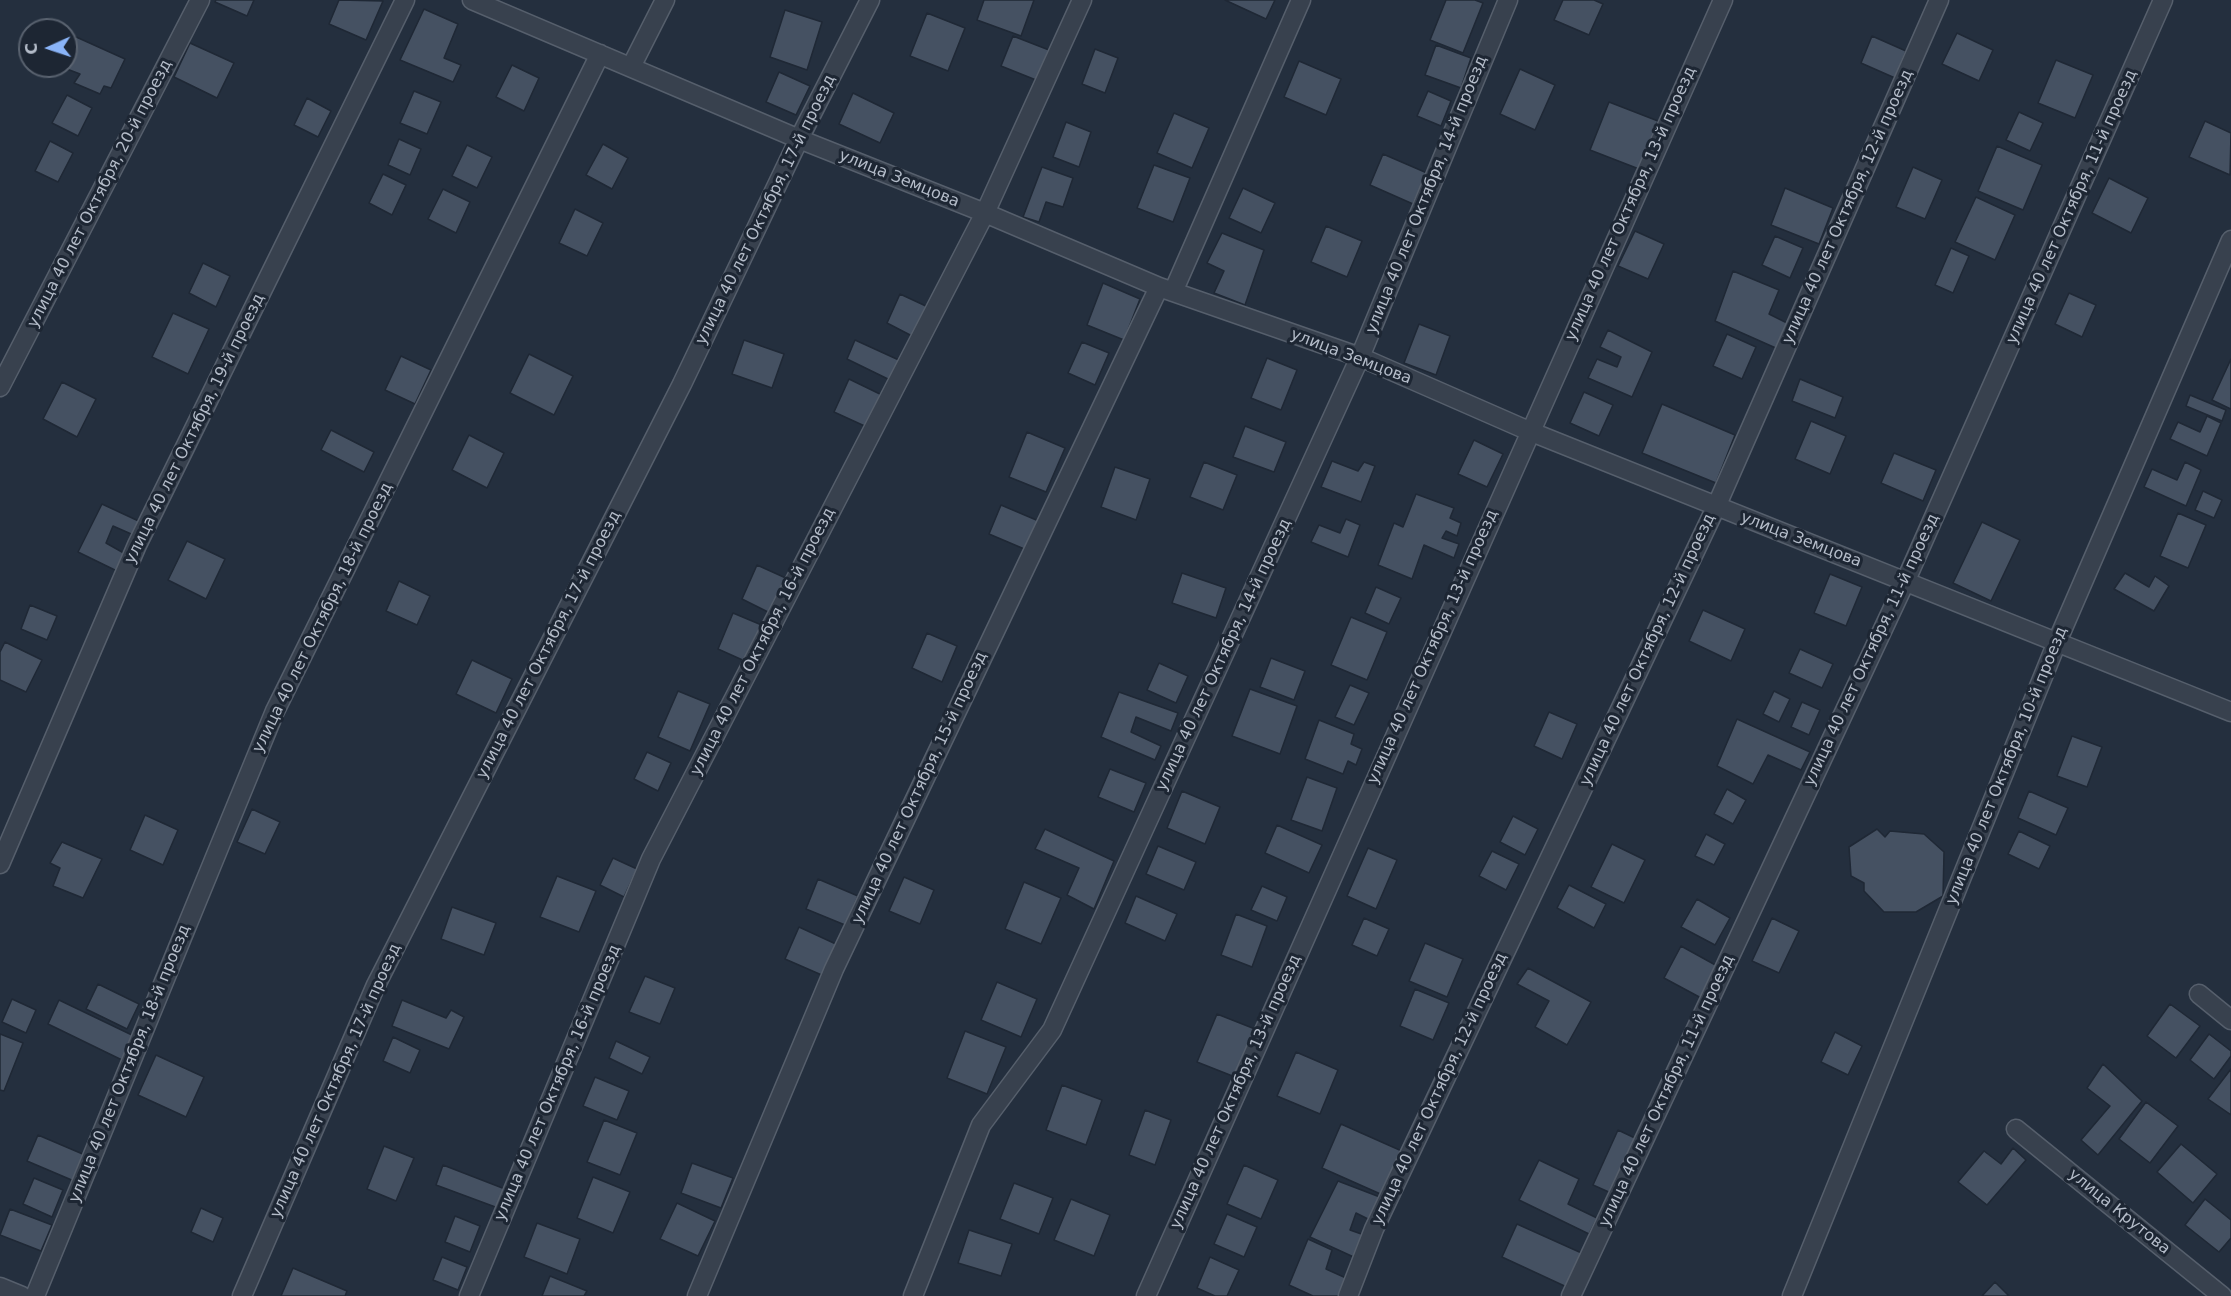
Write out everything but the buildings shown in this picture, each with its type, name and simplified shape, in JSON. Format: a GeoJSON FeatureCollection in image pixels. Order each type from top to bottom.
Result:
{"type":"FeatureCollection","features":[{"type":"Feature","properties":{"kind":"street","name":"улица 40 лет Октября, 20-й проезд"},"geometry":{"type":"LineString","coordinates":[[0,387],[200,0]]}},
{"type":"Feature","properties":{"kind":"street","name":"улица 40 лет Октября, 19-й проезд"},"geometry":{"type":"LineString","coordinates":[[0,864],[137,545],[405,0]]}},
{"type":"Feature","properties":{"kind":"street","name":"улица Земцова"},"geometry":{"type":"LineString","coordinates":[[472,0],[799,139],[985,213],[1166,289],[1360,357],[1529,431],[2231,712]]}},
{"type":"Feature","properties":{"kind":"street"},"geometry":{"type":"LineString","coordinates":[[631,67],[665,0]]}},
{"type":"Feature","properties":{"kind":"street","name":"улица 40 лет Октября, 17-й проезд"},"geometry":{"type":"LineString","coordinates":[[242,1296],[376,985],[682,384],[799,139],[870,0]]}},
{"type":"Feature","properties":{"kind":"street","name":"улица 40 лет Октября, 16-й проезд"},"geometry":{"type":"LineString","coordinates":[[469,1296],[651,859],[985,213],[1082,0]]}},
{"type":"Feature","properties":{"kind":"street","name":"улица 40 лет Октября, 15-й проезд"},"geometry":{"type":"LineString","coordinates":[[697,1296],[834,969],[1166,289],[1301,0]]}},
{"type":"Feature","properties":{"kind":"street","name":"улица 40 лет Октября, 14-й проезд"},"geometry":{"type":"LineString","coordinates":[[913,1296],[981,1125],[1052,1030],[1360,357],[1508,0]]}},
{"type":"Feature","properties":{"kind":"street","name":"улица 40 лет Октября, 13-й проезд"},"geometry":{"type":"LineString","coordinates":[[1146,1296],[1529,431],[1723,0]]}},
{"type":"Feature","properties":{"kind":"street","name":"улица 40 лет Октября, 12-й проезд"},"geometry":{"type":"LineString","coordinates":[[1347,1296],[1374,1229],[1716,507],[1940,0]]}},
{"type":"Feature","properties":{"kind":"street","name":"улица 40 лет Октября, 11-й проезд"},"geometry":{"type":"LineString","coordinates":[[1571,1296],[1906,580],[2163,0]]}},
{"type":"Feature","properties":{"kind":"street","name":"улица 40 лет Октября, 18-й проезд"},"geometry":{"type":"LineString","coordinates":[[35,1296],[275,711],[600,54]]}},
{"type":"Feature","properties":{"kind":"street","name":"улица 40 лет Октября, 10-й проезд"},"geometry":{"type":"LineString","coordinates":[[1792,1296],[2057,642],[2231,240]]}},
{"type":"Feature","properties":{"kind":"street"},"geometry":{"type":"LineString","coordinates":[[2199,994],[2231,1020]]}},
{"type":"Feature","properties":{"kind":"street","name":"улица Крутова"},"geometry":{"type":"LineString","coordinates":[[2016,1129],[2222,1296]]}},
{"type":"Feature","properties":{"kind":"street"},"geometry":{"type":"LineString","coordinates":[[0,1287],[22,1296]]}}]}
